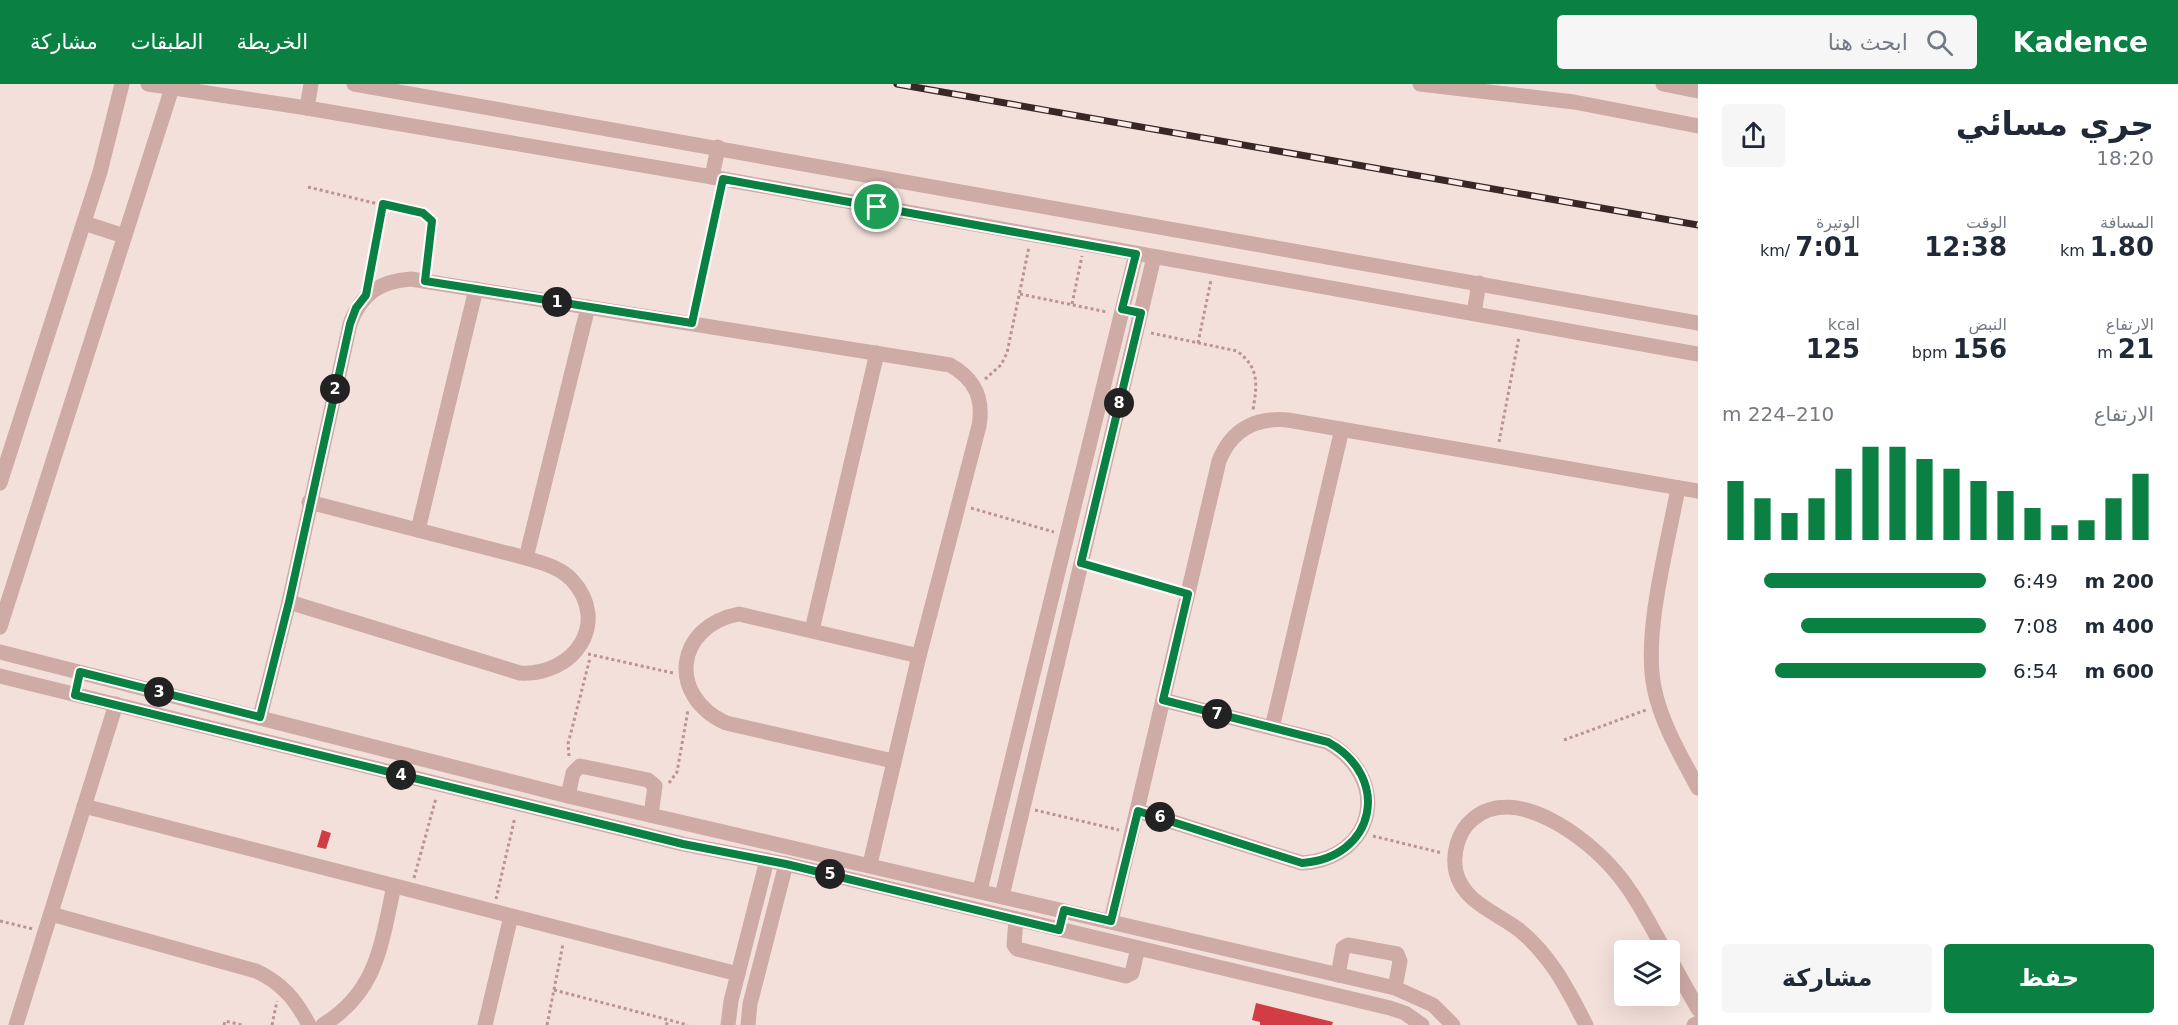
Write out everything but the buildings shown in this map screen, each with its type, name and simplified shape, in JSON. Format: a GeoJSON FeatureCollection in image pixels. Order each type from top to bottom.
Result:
{"type":"FeatureCollection","features":[{"type":"Feature","properties":{"kind":"street"},"geometry":{"type":"LineString","coordinates":[[1,477],[84,223],[122,84]]}},
{"type":"Feature","properties":{"kind":"street"},"geometry":{"type":"LineString","coordinates":[[148,84],[307,108],[718,178],[1698,354]]}},
{"type":"Feature","properties":{"kind":"street"},"geometry":{"type":"LineString","coordinates":[[307,108],[312,84]]}},
{"type":"Feature","properties":{"kind":"street"},"geometry":{"type":"LineString","coordinates":[[354,84],[1698,323]]}},
{"type":"Feature","properties":{"kind":"street"},"geometry":{"type":"LineString","coordinates":[[1420,84],[1574,102],[1698,126]]}},
{"type":"Feature","properties":{"kind":"street"},"geometry":{"type":"LineString","coordinates":[[1663,84],[1698,91]]}},
{"type":"Feature","properties":{"kind":"street"},"geometry":{"type":"LineString","coordinates":[[0,627],[172,88]]}},
{"type":"Feature","properties":{"kind":"street"},"geometry":{"type":"LineString","coordinates":[[718,147],[718,178]]}},
{"type":"Feature","properties":{"kind":"street"},"geometry":{"type":"LineString","coordinates":[[84,223],[124,236]]}},
{"type":"Feature","properties":{"kind":"street"},"geometry":{"type":"LineString","coordinates":[[980,890],[1136,254]]}},
{"type":"Feature","properties":{"kind":"street"},"geometry":{"type":"LineString","coordinates":[[1002,896],[1154,257]]}},
{"type":"Feature","properties":{"kind":"street"},"geometry":{"type":"LineString","coordinates":[[260,717],[289,602],[309,502],[350,324],[356,308],[366,295],[379,286],[394,280],[425,281],[950,365],[972,382],[979,396],[982,411],[960,505],[919,656],[870,864]]}},
{"type":"Feature","properties":{"kind":"street"},"geometry":{"type":"LineString","coordinates":[[1474,313],[1479,283]]}},
{"type":"Feature","properties":{"kind":"street"},"geometry":{"type":"LineString","coordinates":[[418,530],[476,289]]}},
{"type":"Feature","properties":{"kind":"street"},"geometry":{"type":"LineString","coordinates":[[526,558],[588,307]]}},
{"type":"Feature","properties":{"kind":"street"},"geometry":{"type":"LineString","coordinates":[[1122,312],[1141,313]]}},
{"type":"Feature","properties":{"kind":"street"},"geometry":{"type":"LineString","coordinates":[[812,630],[877,352]]}},
{"type":"Feature","properties":{"kind":"street"},"geometry":{"type":"LineString","coordinates":[[1111,921],[1219,461],[1231,440],[1251,424],[1275,419],[1342,429],[1698,491]]}},
{"type":"Feature","properties":{"kind":"street"},"geometry":{"type":"LineString","coordinates":[[1272,728],[1342,429]]}},
{"type":"Feature","properties":{"kind":"street"},"geometry":{"type":"LineString","coordinates":[[1678,488],[1652,634],[1651,670],[1659,706],[1698,788]]}},
{"type":"Feature","properties":{"kind":"street"},"geometry":{"type":"LineString","coordinates":[[289,602],[520,673],[536,674],[551,671],[583,653],[587,622],[586,606],[571,579],[558,569],[526,558],[309,502]]}},
{"type":"Feature","properties":{"kind":"street"},"geometry":{"type":"LineString","coordinates":[[894,760],[726,723],[711,716],[699,706],[690,692],[686,676],[687,660],[691,646],[700,633],[724,617],[754,616],[919,656]]}},
{"type":"Feature","properties":{"kind":"street"},"geometry":{"type":"LineString","coordinates":[[0,652],[568,796],[870,864],[1395,988],[1433,1005],[1453,1025]]}},
{"type":"Feature","properties":{"kind":"street"},"geometry":{"type":"LineString","coordinates":[[75,695],[80,672]]}},
{"type":"Feature","properties":{"kind":"street"},"geometry":{"type":"LineString","coordinates":[[0,676],[683,844],[786,864],[1405,1013],[1422,1025]]}},
{"type":"Feature","properties":{"kind":"street"},"geometry":{"type":"LineString","coordinates":[[1138,811],[1302,863],[1319,862],[1335,856],[1349,846],[1360,833],[1367,816],[1369,798],[1365,780],[1356,764],[1344,751],[1328,742],[1163,700]]}},
{"type":"Feature","properties":{"kind":"street"},"geometry":{"type":"LineString","coordinates":[[16,1025],[116,704]]}},
{"type":"Feature","properties":{"kind":"street"},"geometry":{"type":"LineString","coordinates":[[568,796],[576,768],[586,766],[648,780],[655,786],[651,815]]}},
{"type":"Feature","properties":{"kind":"street"},"geometry":{"type":"LineString","coordinates":[[84,806],[738,974]]}},
{"type":"Feature","properties":{"kind":"street"},"geometry":{"type":"LineString","coordinates":[[1586,1025],[1552,964],[1537,946],[1464,891],[1456,874],[1454,856],[1460,835],[1473,818],[1492,809],[1514,807],[1533,812],[1577,836],[1614,869],[1629,889],[1659,940]]}},
{"type":"Feature","properties":{"kind":"street"},"geometry":{"type":"LineString","coordinates":[[683,844],[688,823]]}},
{"type":"Feature","properties":{"kind":"street"},"geometry":{"type":"LineString","coordinates":[[996,832],[1015,837]]}},
{"type":"Feature","properties":{"kind":"street"},"geometry":{"type":"LineString","coordinates":[[728,1025],[738,974],[767,860]]}},
{"type":"Feature","properties":{"kind":"street"},"geometry":{"type":"LineString","coordinates":[[748,1025],[750,1004],[786,864]]}},
{"type":"Feature","properties":{"kind":"street"},"geometry":{"type":"LineString","coordinates":[[323,1025],[353,1003],[373,970],[394,886]]}},
{"type":"Feature","properties":{"kind":"street"},"geometry":{"type":"LineString","coordinates":[[1059,930],[1064,910]]}},
{"type":"Feature","properties":{"kind":"street"},"geometry":{"type":"LineString","coordinates":[[51,914],[256,970],[269,977],[291,995],[309,1025]]}},
{"type":"Feature","properties":{"kind":"street"},"geometry":{"type":"LineString","coordinates":[[484,1025],[511,916]]}},
{"type":"Feature","properties":{"kind":"street"},"geometry":{"type":"LineString","coordinates":[[752,917],[771,923]]}},
{"type":"Feature","properties":{"kind":"street"},"geometry":{"type":"LineString","coordinates":[[1016,919],[1014,945],[1017,949],[1126,976],[1132,973],[1138,948]]}},
{"type":"Feature","properties":{"kind":"street"},"geometry":{"type":"LineString","coordinates":[[1338,975],[1343,948],[1348,945],[1397,954],[1400,961],[1395,988]]}},
{"type":"Feature","properties":{"kind":"street"},"geometry":{"type":"LineString","coordinates":[[1680,977],[1698,1009]]}},
{"type":"Feature","properties":{"kind":"street"},"geometry":{"type":"LineString","coordinates":[[1360,1002],[1362,981]]}},
{"type":"Feature","properties":{"kind":"path"},"geometry":{"type":"LineString","coordinates":[[692,323],[718,178]]}},
{"type":"Feature","properties":{"kind":"path"},"geometry":{"type":"LineString","coordinates":[[308,188],[423,213],[432,221],[425,281]]}},
{"type":"Feature","properties":{"kind":"path"},"geometry":{"type":"LineString","coordinates":[[366,295],[383,204]]}},
{"type":"Feature","properties":{"kind":"path"},"geometry":{"type":"LineString","coordinates":[[972,382],[982,381],[1001,365],[1007,353],[1031,235]]}},
{"type":"Feature","properties":{"kind":"path"},"geometry":{"type":"LineString","coordinates":[[1072,304],[1085,245]]}},
{"type":"Feature","properties":{"kind":"path"},"geometry":{"type":"LineString","coordinates":[[1198,343],[1214,267]]}},
{"type":"Feature","properties":{"kind":"path"},"geometry":{"type":"LineString","coordinates":[[1019,294],[1122,312]]}},
{"type":"Feature","properties":{"kind":"path"},"geometry":{"type":"LineString","coordinates":[[1496,456],[1522,321]]}},
{"type":"Feature","properties":{"kind":"path"},"geometry":{"type":"LineString","coordinates":[[1137,330],[1237,351],[1248,359],[1255,371],[1257,384],[1251,424]]}},
{"type":"Feature","properties":{"kind":"path"},"geometry":{"type":"LineString","coordinates":[[960,505],[1068,535]]}},
{"type":"Feature","properties":{"kind":"path"},"geometry":{"type":"LineString","coordinates":[[1081,563],[1188,594]]}},
{"type":"Feature","properties":{"kind":"path"},"geometry":{"type":"LineString","coordinates":[[576,768],[569,757],[568,744],[583,653],[686,676]]}},
{"type":"Feature","properties":{"kind":"path"},"geometry":{"type":"LineString","coordinates":[[655,786],[668,783],[677,772],[690,692]]}},
{"type":"Feature","properties":{"kind":"path"},"geometry":{"type":"LineString","coordinates":[[1564,740],[1659,706]]}},
{"type":"Feature","properties":{"kind":"path"},"geometry":{"type":"LineString","coordinates":[[411,890],[440,784]]}},
{"type":"Feature","properties":{"kind":"path"},"geometry":{"type":"LineString","coordinates":[[494,911],[519,804]]}},
{"type":"Feature","properties":{"kind":"path"},"geometry":{"type":"LineString","coordinates":[[1022,807],[1133,833]]}},
{"type":"Feature","properties":{"kind":"path"},"geometry":{"type":"LineString","coordinates":[[1360,833],[1454,856]]}},
{"type":"Feature","properties":{"kind":"path"},"geometry":{"type":"LineString","coordinates":[[0,921],[45,932]]}},
{"type":"Feature","properties":{"kind":"path"},"geometry":{"type":"LineString","coordinates":[[547,1025],[566,930]]}},
{"type":"Feature","properties":{"kind":"path"},"geometry":{"type":"LineString","coordinates":[[554,990],[688,1025]]}},
{"type":"Feature","properties":{"kind":"path"},"geometry":{"type":"LineString","coordinates":[[666,1025],[669,1020]]}},
{"type":"Feature","properties":{"kind":"path"},"geometry":{"type":"LineString","coordinates":[[224,1025],[225,1021],[242,1025]]}},
{"type":"Feature","properties":{"kind":"railway"},"geometry":{"type":"LineString","coordinates":[[897,84],[1698,225]]}},
{"type":"Feature","properties":{"kind":"route"},"geometry":{"type":"LineString","coordinates":[[723,179],[877,207],[1136,254],[1122,309],[1141,313],[1081,563],[1188,594],[1163,700],[1328,742],[1344,751],[1356,764],[1365,780],[1369,798],[1367,816],[1360,833],[1349,846],[1335,856],[1319,862],[1302,863],[1138,811],[1111,921],[1064,910],[1059,930],[786,864],[683,844],[75,695],[80,672],[260,717],[289,602],[309,502],[350,324],[356,308],[366,295],[383,204],[423,213],[432,221],[433,228],[425,281],[692,323],[723,179]]}}]}
